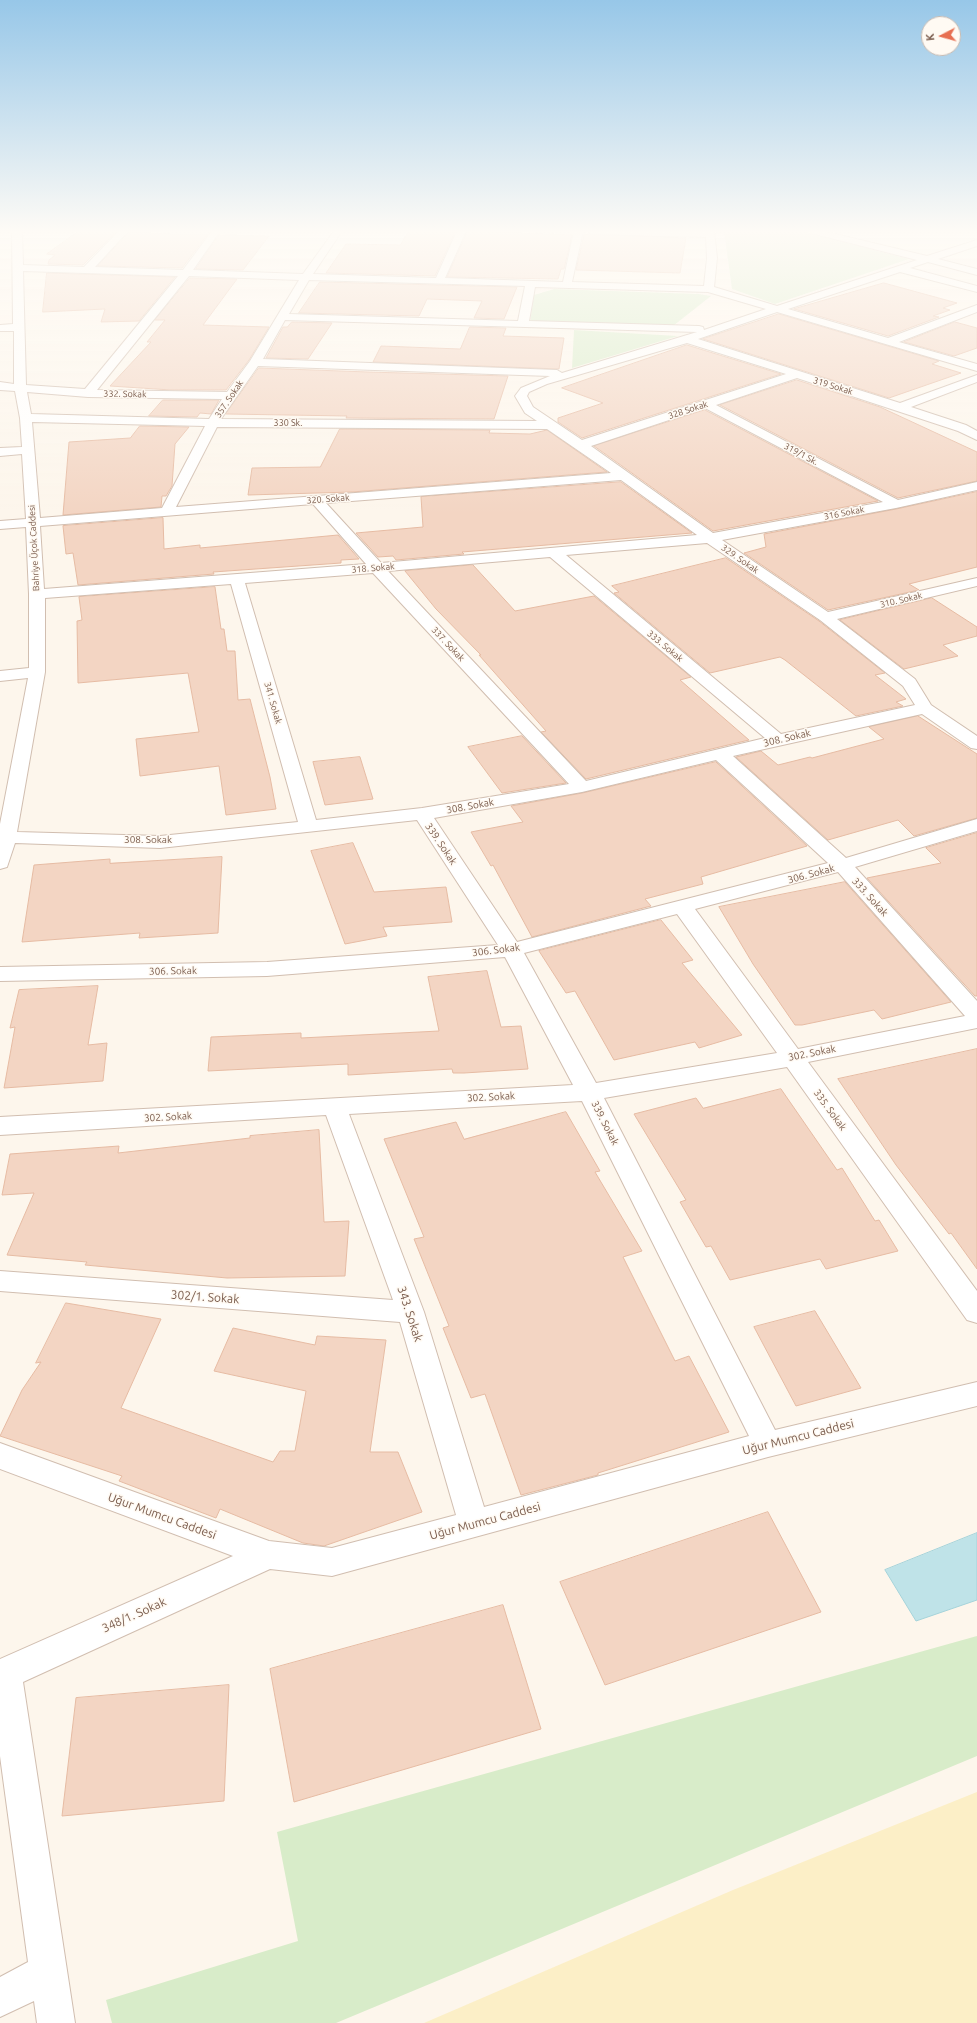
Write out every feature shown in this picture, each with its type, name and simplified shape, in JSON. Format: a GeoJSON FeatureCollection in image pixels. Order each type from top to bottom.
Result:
{"type":"FeatureCollection","features":[{"type":"Feature","properties":{"kind":"street"},"geometry":{"type":"LineString","coordinates":[[88,393],[143,325]]}},
{"type":"Feature","properties":{"kind":"street","name":"357. Sokak"},"geometry":{"type":"LineString","coordinates":[[167,511],[213,423],[230,396],[255,362],[276,325]]}},
{"type":"Feature","properties":{"kind":"street"},"geometry":{"type":"LineString","coordinates":[[577,325],[716,329]]}},
{"type":"Feature","properties":{"kind":"street"},"geometry":{"type":"LineString","coordinates":[[255,362],[572,373],[728,325]]}},
{"type":"Feature","properties":{"kind":"street"},"geometry":{"type":"LineString","coordinates":[[830,325],[977,368]]}},
{"type":"Feature","properties":{"kind":"street"},"geometry":{"type":"LineString","coordinates":[[888,342],[931,325]]}},
{"type":"Feature","properties":{"kind":"street"},"geometry":{"type":"LineString","coordinates":[[0,328],[19,328]]}},
{"type":"Feature","properties":{"kind":"street","name":"Bahriye Üçok Caddesi"},"geometry":{"type":"LineString","coordinates":[[0,863],[37,672],[37,594],[26,418],[20,387],[19,328]]}},
{"type":"Feature","properties":{"kind":"street","name":"319 Sokak"},"geometry":{"type":"LineString","coordinates":[[687,339],[900,406],[962,428],[977,436]]}},
{"type":"Feature","properties":{"kind":"street","name":"329. Sokak"},"geometry":{"type":"LineString","coordinates":[[572,373],[543,382],[525,390],[521,396],[523,402],[529,410],[581,445],[710,538],[824,617],[909,683],[925,708],[977,744]]}},
{"type":"Feature","properties":{"kind":"street","name":"328 Sokak"},"geometry":{"type":"LineString","coordinates":[[581,445],[795,374]]}},
{"type":"Feature","properties":{"kind":"street"},"geometry":{"type":"LineString","coordinates":[[900,406],[977,378]]}},
{"type":"Feature","properties":{"kind":"street","name":"332. Sokak"},"geometry":{"type":"LineString","coordinates":[[0,386],[88,393],[230,396]]}},
{"type":"Feature","properties":{"kind":"street","name":"319/1 Sk."},"geometry":{"type":"LineString","coordinates":[[706,404],[896,504]]}},
{"type":"Feature","properties":{"kind":"street","name":"330 Sk."},"geometry":{"type":"LineString","coordinates":[[26,418],[213,423],[550,425]]}},
{"type":"Feature","properties":{"kind":"street"},"geometry":{"type":"LineString","coordinates":[[962,428],[977,424]]}},
{"type":"Feature","properties":{"kind":"street"},"geometry":{"type":"LineString","coordinates":[[0,452],[28,450]]}},
{"type":"Feature","properties":{"kind":"street","name":"320. Sokak"},"geometry":{"type":"LineString","coordinates":[[0,525],[623,476]]}},
{"type":"Feature","properties":{"kind":"street","name":"316 Sokak"},"geometry":{"type":"LineString","coordinates":[[710,538],[896,504],[977,486]]}},
{"type":"Feature","properties":{"kind":"street","name":"337. Sokak"},"geometry":{"type":"LineString","coordinates":[[316,500],[377,568],[582,787]]}},
{"type":"Feature","properties":{"kind":"street","name":"318. Sokak"},"geometry":{"type":"LineString","coordinates":[[37,594],[377,568],[710,538]]}},
{"type":"Feature","properties":{"kind":"street","name":"333. Sokak"},"geometry":{"type":"LineString","coordinates":[[553,552],[778,740]]}},
{"type":"Feature","properties":{"kind":"street","name":"341. Sokak"},"geometry":{"type":"LineString","coordinates":[[237,579],[309,827]]}},
{"type":"Feature","properties":{"kind":"street","name":"310. Sokak"},"geometry":{"type":"LineString","coordinates":[[824,617],[977,582]]}},
{"type":"Feature","properties":{"kind":"street"},"geometry":{"type":"LineString","coordinates":[[0,676],[37,672]]}},
{"type":"Feature","properties":{"kind":"street","name":"308. Sokak"},"geometry":{"type":"LineString","coordinates":[[4,837],[160,842],[422,814],[582,787],[778,740],[925,708]]}},
{"type":"Feature","properties":{"kind":"street","name":"333. Sokak"},"geometry":{"type":"LineString","coordinates":[[720,754],[842,865],[977,1015]]}},
{"type":"Feature","properties":{"kind":"street","name":"339. Sokak"},"geometry":{"type":"LineString","coordinates":[[422,814],[512,950],[589,1092],[768,1444]]}},
{"type":"Feature","properties":{"kind":"street","name":"306. Sokak"},"geometry":{"type":"LineString","coordinates":[[0,974],[267,969],[512,950],[842,865],[977,825]]}},
{"type":"Feature","properties":{"kind":"street","name":"335. Sokak"},"geometry":{"type":"LineString","coordinates":[[683,907],[977,1312]]}},
{"type":"Feature","properties":{"kind":"street","name":"302. Sokak"},"geometry":{"type":"LineString","coordinates":[[0,1126],[589,1092],[792,1058],[977,1021]]}},
{"type":"Feature","properties":{"kind":"street","name":"343. Sokak"},"geometry":{"type":"LineString","coordinates":[[334,1107],[411,1312],[474,1524]]}},
{"type":"Feature","properties":{"kind":"street","name":"302/1. Sokak"},"geometry":{"type":"LineString","coordinates":[[0,1281],[411,1312]]}},
{"type":"Feature","properties":{"kind":"street","name":"Uğur Mumcu Caddesi"},"geometry":{"type":"LineString","coordinates":[[0,1456],[269,1555],[332,1562],[768,1444],[977,1394]]}},
{"type":"Feature","properties":{"kind":"street","name":"348/1. Sokak"},"geometry":{"type":"LineString","coordinates":[[2,1674],[269,1555]]}},
{"type":"Feature","properties":{"kind":"street"},"geometry":{"type":"LineString","coordinates":[[2,1674],[56,2023]]}},
{"type":"Feature","properties":{"kind":"street"},"geometry":{"type":"LineString","coordinates":[[0,1998],[49,1972]]}},
{"type":"Feature","properties":{"kind":"green space"},"geometry":{"type":"Polygon","coordinates":[[[574,330],[678,336],[572,368],[574,330]]]}},
{"type":"Feature","properties":{"kind":"green space"},"geometry":{"type":"Polygon","coordinates":[[[977,1636],[977,1756],[336,2023],[112,2023],[106,2000],[298,1941],[277,1832],[977,1636]]]}},
{"type":"Feature","properties":{"kind":"sand"},"geometry":{"type":"Polygon","coordinates":[[[977,1792],[977,2023],[424,2023],[733,1890],[977,1792]]]}},
{"type":"Feature","properties":{"kind":"water"},"geometry":{"type":"Polygon","coordinates":[[[977,1533],[977,1600],[916,1621],[885,1570],[977,1533]]]}},
{"type":"Feature","properties":{"kind":"building"},"geometry":{"type":"Polygon","coordinates":[[[161,325],[269,327],[249,360],[226,390],[171,390],[110,386],[151,342],[147,342],[161,325]]]}},
{"type":"Feature","properties":{"kind":"building"},"geometry":{"type":"Polygon","coordinates":[[[289,325],[330,325],[308,359],[266,358],[283,327],[289,325]]]}},
{"type":"Feature","properties":{"kind":"building"},"geometry":{"type":"Polygon","coordinates":[[[744,325],[818,325],[939,361],[932,364],[961,373],[889,398],[703,339],[744,325]]]}},
{"type":"Feature","properties":{"kind":"building"},"geometry":{"type":"Polygon","coordinates":[[[851,325],[916,325],[888,336],[851,325]]]}},
{"type":"Feature","properties":{"kind":"building"},"geometry":{"type":"Polygon","coordinates":[[[946,325],[967,325],[977,328],[977,348],[954,356],[904,342],[946,325]]]}},
{"type":"Feature","properties":{"kind":"building"},"geometry":{"type":"Polygon","coordinates":[[[470,327],[506,328],[503,336],[564,338],[559,369],[373,362],[381,346],[460,349],[470,327]]]}},
{"type":"Feature","properties":{"kind":"building"},"geometry":{"type":"Polygon","coordinates":[[[687,345],[781,374],[582,438],[558,422],[558,418],[603,403],[562,388],[687,345]]]}},
{"type":"Feature","properties":{"kind":"building"},"geometry":{"type":"Polygon","coordinates":[[[259,368],[508,376],[494,419],[346,418],[347,416],[226,414],[259,368]]]}},
{"type":"Feature","properties":{"kind":"building"},"geometry":{"type":"Polygon","coordinates":[[[797,380],[880,407],[977,452],[977,481],[898,498],[720,405],[797,380]]]}},
{"type":"Feature","properties":{"kind":"building"},"geometry":{"type":"Polygon","coordinates":[[[163,400],[219,400],[211,414],[200,413],[197,417],[149,416],[163,400]]]}},
{"type":"Feature","properties":{"kind":"building"},"geometry":{"type":"Polygon","coordinates":[[[705,410],[878,501],[713,531],[594,446],[705,410]]]}},
{"type":"Feature","properties":{"kind":"building"},"geometry":{"type":"Polygon","coordinates":[[[140,426],[189,427],[175,444],[172,486],[166,496],[162,496],[161,507],[63,515],[69,442],[130,438],[140,426]]]}},
{"type":"Feature","properties":{"kind":"building"},"geometry":{"type":"Polygon","coordinates":[[[340,429],[490,430],[489,433],[530,434],[547,430],[607,472],[352,492],[248,495],[252,468],[320,467],[340,429]]]}},
{"type":"Feature","properties":{"kind":"building"},"geometry":{"type":"Polygon","coordinates":[[[621,482],[692,533],[462,552],[464,554],[396,560],[393,556],[378,557],[356,533],[423,527],[421,497],[621,482]]]}},
{"type":"Feature","properties":{"kind":"building"},"geometry":{"type":"Polygon","coordinates":[[[977,492],[977,567],[909,584],[919,590],[828,610],[744,553],[766,547],[764,534],[977,492]]]}},
{"type":"Feature","properties":{"kind":"building"},"geometry":{"type":"Polygon","coordinates":[[[163,518],[164,549],[200,545],[200,548],[338,535],[359,559],[341,560],[341,563],[213,572],[214,574],[78,585],[73,553],[66,554],[63,526],[163,518]]]}},
{"type":"Feature","properties":{"kind":"building"},"geometry":{"type":"Polygon","coordinates":[[[726,558],[819,621],[885,673],[875,675],[906,699],[896,702],[903,706],[856,716],[780,657],[710,673],[614,593],[619,592],[612,586],[726,558]]]}},
{"type":"Feature","properties":{"kind":"building"},"geometry":{"type":"Polygon","coordinates":[[[473,565],[515,611],[594,596],[691,677],[680,680],[749,740],[586,779],[541,732],[546,731],[479,655],[481,655],[436,609],[405,571],[473,565]]]}},
{"type":"Feature","properties":{"kind":"building"},"geometry":{"type":"Polygon","coordinates":[[[215,587],[221,629],[224,629],[227,651],[235,651],[238,700],[250,699],[270,777],[276,809],[226,815],[219,766],[140,776],[136,739],[199,732],[188,673],[78,683],[77,621],[82,620],[79,597],[215,587]]]}},
{"type":"Feature","properties":{"kind":"building"},"geometry":{"type":"Polygon","coordinates":[[[932,598],[977,627],[977,636],[943,645],[958,656],[904,669],[840,620],[932,598]]]}},
{"type":"Feature","properties":{"kind":"building"},"geometry":{"type":"Polygon","coordinates":[[[918,716],[977,754],[977,818],[914,836],[898,820],[828,840],[736,757],[761,751],[778,765],[810,757],[812,758],[884,739],[869,727],[918,716]]]}},
{"type":"Feature","properties":{"kind":"building"},"geometry":{"type":"Polygon","coordinates":[[[522,736],[566,783],[502,793],[468,747],[522,736]]]}},
{"type":"Feature","properties":{"kind":"building"},"geometry":{"type":"Polygon","coordinates":[[[360,757],[373,799],[325,805],[313,762],[360,757]]]}},
{"type":"Feature","properties":{"kind":"building"},"geometry":{"type":"Polygon","coordinates":[[[716,762],[807,846],[701,877],[703,884],[645,899],[651,906],[532,937],[493,865],[491,866],[471,832],[523,822],[511,806],[582,793],[716,762]]]}},
{"type":"Feature","properties":{"kind":"building"},"geometry":{"type":"Polygon","coordinates":[[[977,833],[977,996],[975,996],[867,878],[941,863],[926,848],[977,833]]]}},
{"type":"Feature","properties":{"kind":"building"},"geometry":{"type":"Polygon","coordinates":[[[353,843],[374,892],[446,887],[452,922],[383,927],[387,936],[345,944],[311,851],[353,843]]]}},
{"type":"Feature","properties":{"kind":"building"},"geometry":{"type":"Polygon","coordinates":[[[222,857],[218,933],[139,938],[140,933],[22,942],[34,865],[110,859],[110,863],[222,857]]]}},
{"type":"Feature","properties":{"kind":"building"},"geometry":{"type":"Polygon","coordinates":[[[845,882],[951,1002],[882,1019],[874,1010],[802,1025],[795,1025],[753,964],[719,907],[845,882]]]}},
{"type":"Feature","properties":{"kind":"building"},"geometry":{"type":"Polygon","coordinates":[[[661,920],[693,960],[682,963],[742,1035],[699,1048],[695,1042],[614,1060],[575,991],[566,993],[539,951],[661,920]]]}},
{"type":"Feature","properties":{"kind":"building"},"geometry":{"type":"Polygon","coordinates":[[[487,971],[501,1027],[521,1026],[528,1069],[453,1073],[452,1069],[348,1075],[348,1064],[208,1071],[211,1037],[301,1033],[301,1038],[439,1031],[428,977],[487,971]]]}},
{"type":"Feature","properties":{"kind":"building"},"geometry":{"type":"Polygon","coordinates":[[[98,986],[88,1045],[107,1043],[103,1081],[4,1088],[15,1027],[10,1028],[19,990],[98,986]]]}},
{"type":"Feature","properties":{"kind":"building"},"geometry":{"type":"Polygon","coordinates":[[[977,1049],[977,1269],[951,1233],[949,1234],[896,1165],[838,1079],[977,1049]]]}},
{"type":"Feature","properties":{"kind":"building"},"geometry":{"type":"Polygon","coordinates":[[[781,1089],[837,1170],[842,1168],[875,1221],[879,1220],[898,1251],[826,1269],[820,1259],[730,1280],[711,1246],[706,1247],[680,1202],[686,1200],[634,1114],[696,1098],[703,1108],[781,1089]]]}},
{"type":"Feature","properties":{"kind":"building"},"geometry":{"type":"Polygon","coordinates":[[[566,1112],[600,1171],[595,1172],[642,1251],[623,1257],[675,1361],[689,1356],[729,1432],[598,1473],[598,1475],[521,1495],[485,1394],[471,1398],[443,1328],[449,1326],[414,1239],[424,1237],[384,1139],[456,1122],[464,1139],[566,1112]]]}},
{"type":"Feature","properties":{"kind":"building"},"geometry":{"type":"Polygon","coordinates":[[[319,1130],[324,1222],[349,1221],[345,1276],[227,1278],[85,1265],[87,1262],[7,1255],[34,1193],[2,1195],[10,1154],[119,1146],[118,1153],[250,1138],[250,1136],[319,1130]]]}},
{"type":"Feature","properties":{"kind":"building"},"geometry":{"type":"Polygon","coordinates":[[[66,1303],[161,1319],[121,1408],[273,1462],[280,1451],[295,1451],[306,1391],[214,1371],[233,1328],[315,1345],[317,1336],[386,1340],[370,1452],[398,1452],[422,1512],[324,1546],[303,1543],[220,1509],[216,1518],[119,1481],[122,1476],[0,1436],[22,1390],[41,1362],[36,1363],[66,1303]]]}},
{"type":"Feature","properties":{"kind":"building"},"geometry":{"type":"Polygon","coordinates":[[[815,1311],[861,1388],[796,1406],[754,1327],[815,1311]]]}},
{"type":"Feature","properties":{"kind":"building"},"geometry":{"type":"Polygon","coordinates":[[[768,1512],[821,1612],[605,1685],[560,1582],[768,1512]]]}},
{"type":"Feature","properties":{"kind":"building"},"geometry":{"type":"Polygon","coordinates":[[[503,1605],[541,1729],[294,1802],[270,1669],[503,1605]]]}},
{"type":"Feature","properties":{"kind":"building"},"geometry":{"type":"Polygon","coordinates":[[[229,1685],[224,1801],[62,1816],[76,1698],[229,1685]]]}}]}
